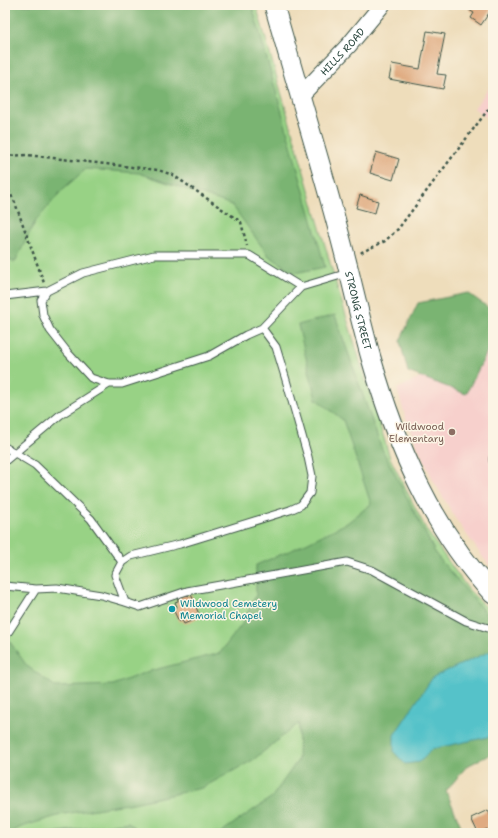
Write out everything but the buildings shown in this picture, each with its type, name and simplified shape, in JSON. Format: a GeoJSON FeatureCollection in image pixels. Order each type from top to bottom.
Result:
{"type":"FeatureCollection","features":[{"type":"Feature","properties":{"kind":"main road","name":"STRONG STREET"},"geometry":{"type":"LineString","coordinates":[[274,5],[333,211],[365,335],[379,384],[395,431],[412,470],[431,508],[448,537],[493,594]]}},
{"type":"Feature","properties":{"kind":"street","name":"HILLS ROAD"},"geometry":{"type":"LineString","coordinates":[[301,95],[349,45],[382,5]]}},
{"type":"Feature","properties":{"kind":"lane"},"geometry":{"type":"LineString","coordinates":[[5,296],[47,291],[83,273],[154,255],[249,255],[300,287]]}},
{"type":"Feature","properties":{"kind":"lane"},"geometry":{"type":"LineString","coordinates":[[47,291],[41,300],[43,315],[50,330],[68,353],[91,378],[109,384],[122,384],[208,356],[262,328],[300,287],[349,273]]}},
{"type":"Feature","properties":{"kind":"lane"},"geometry":{"type":"LineString","coordinates":[[125,602],[115,575],[122,562],[131,556],[180,544],[290,510],[301,505],[310,493],[312,476],[308,457],[286,380],[276,347],[262,328]]}},
{"type":"Feature","properties":{"kind":"lane"},"geometry":{"type":"LineString","coordinates":[[5,461],[60,414],[109,384]]}},
{"type":"Feature","properties":{"kind":"lane"},"geometry":{"type":"LineString","coordinates":[[5,447],[35,465],[91,519],[122,562]]}},
{"type":"Feature","properties":{"kind":"lane"},"geometry":{"type":"LineString","coordinates":[[5,586],[36,589],[57,588],[101,595],[140,607],[186,591],[347,562],[372,570],[466,621],[488,628],[493,627]]}},
{"type":"Feature","properties":{"kind":"lane"},"geometry":{"type":"LineString","coordinates":[[5,637],[36,589]]}},
{"type":"Feature","properties":{"kind":"path"},"geometry":{"type":"LineString","coordinates":[[359,255],[362,252],[385,241],[398,229],[493,103]]}},
{"type":"Feature","properties":{"kind":"path"},"geometry":{"type":"LineString","coordinates":[[5,156],[27,155],[158,170],[173,175],[241,222],[249,255]]}},
{"type":"Feature","properties":{"kind":"path"},"geometry":{"type":"LineString","coordinates":[[5,185],[14,200],[47,291]]}},
{"type":"Feature","properties":{"kind":"shaded area"},"geometry":{"type":"Polygon","coordinates":[[[493,83],[493,123],[474,108],[493,83]]]}},
{"type":"Feature","properties":{"kind":"shaded area","name":"Wildwood Elementary"},"geometry":{"type":"Polygon","coordinates":[[[493,321],[493,569],[457,521],[434,482],[405,416],[397,389],[478,348],[493,321]]]}},
{"type":"Feature","properties":{"kind":"green space"},"geometry":{"type":"Polygon","coordinates":[[[5,5],[256,5],[335,280],[390,458],[427,531],[468,589],[493,614],[493,739],[267,833],[5,833],[5,5]]]}},
{"type":"Feature","properties":{"kind":"green space"},"geometry":{"type":"Polygon","coordinates":[[[5,5],[252,5],[325,267],[294,273],[268,255],[232,205],[139,173],[86,169],[63,189],[35,222],[15,262],[5,258],[5,5]]]}},
{"type":"Feature","properties":{"kind":"green space"},"geometry":{"type":"Polygon","coordinates":[[[468,293],[493,311],[493,340],[466,394],[408,372],[400,341],[418,303],[468,293]]]}},
{"type":"Feature","properties":{"kind":"green space"},"geometry":{"type":"Polygon","coordinates":[[[335,315],[381,447],[437,556],[493,622],[493,753],[467,766],[446,791],[464,833],[220,833],[272,797],[298,760],[299,723],[253,760],[202,788],[133,803],[64,814],[21,827],[10,833],[5,833],[5,635],[27,666],[56,687],[113,685],[146,672],[220,653],[242,624],[256,595],[256,565],[294,549],[347,523],[371,504],[343,420],[316,399],[298,325],[335,315]]]}},
{"type":"Feature","properties":{"kind":"green space"},"geometry":{"type":"Polygon","coordinates":[[[128,822],[142,833],[52,833],[128,822]]]}},
{"type":"Feature","properties":{"kind":"water"},"geometry":{"type":"Polygon","coordinates":[[[493,650],[493,736],[432,749],[420,762],[405,764],[394,752],[394,735],[433,677],[493,650]]]}},
{"type":"Feature","properties":{"kind":"place","name":"Wildwood Elementary"},"geometry":{"type":"Point","coordinates":[452,432]}},
{"type":"Feature","properties":{"kind":"place","name":"Wildwood Cemetery Memorial Chapel"},"geometry":{"type":"Point","coordinates":[172,609]}}]}
